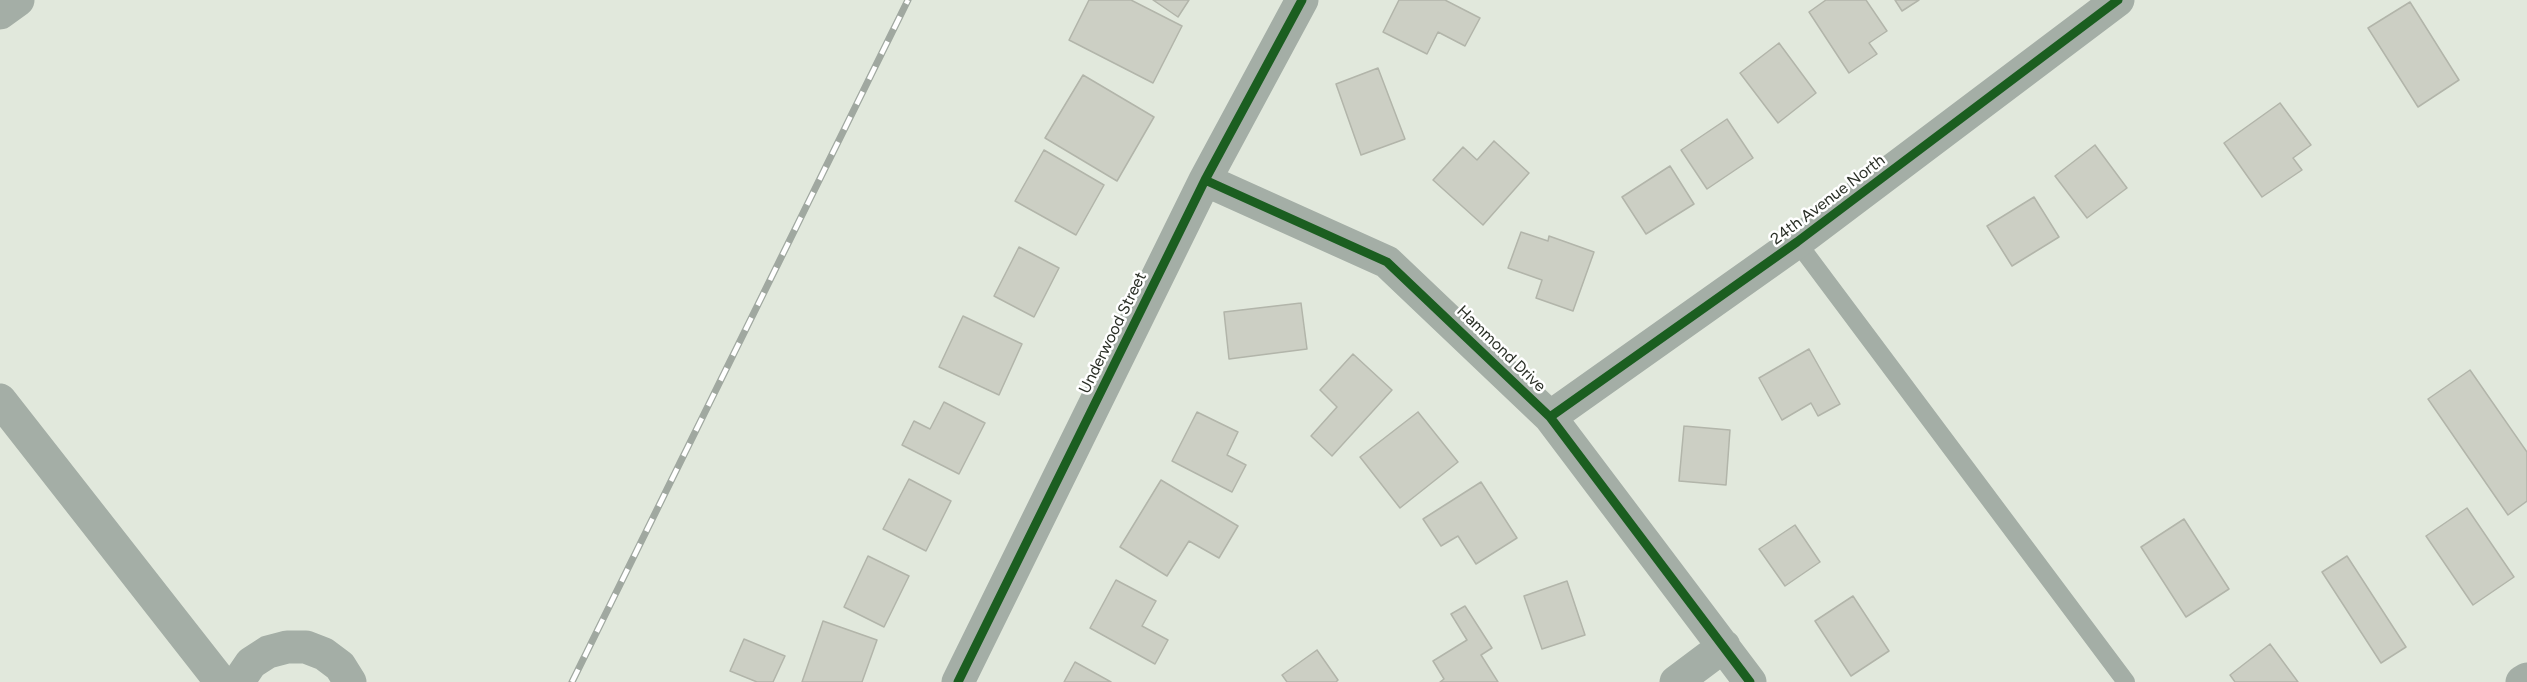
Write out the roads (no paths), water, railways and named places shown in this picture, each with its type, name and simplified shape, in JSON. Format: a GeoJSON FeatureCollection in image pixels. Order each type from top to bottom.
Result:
{"type":"FeatureCollection","features":[{"type":"Feature","properties":{"kind":"street"},"geometry":{"type":"LineString","coordinates":[[0,13],[18,0]]}},
{"type":"Feature","properties":{"kind":"street","name":"Underwood Street"},"geometry":{"type":"LineString","coordinates":[[958,682],[1205,180],[1302,0]]}},
{"type":"Feature","properties":{"kind":"street","name":"24th Avenue North"},"geometry":{"type":"LineString","coordinates":[[1550,417],[1797,242],[2118,0]]}},
{"type":"Feature","properties":{"kind":"street","name":"Hammond Drive"},"geometry":{"type":"LineString","coordinates":[[1205,180],[1387,262],[1550,417],[1750,682]]}},
{"type":"Feature","properties":{"kind":"street"},"geometry":{"type":"LineString","coordinates":[[0,400],[221,682]]}},
{"type":"Feature","properties":{"kind":"street"},"geometry":{"type":"LineString","coordinates":[[238,682],[251,663],[268,652],[287,646],[306,647],[324,654],[340,666],[350,682]]}},
{"type":"Feature","properties":{"kind":"street"},"geometry":{"type":"LineString","coordinates":[[1676,682],[1724,646]]}},
{"type":"Feature","properties":{"kind":"street"},"geometry":{"type":"LineString","coordinates":[[2522,682],[2527,679]]}},
{"type":"Feature","properties":{"kind":"lane"},"geometry":{"type":"LineString","coordinates":[[1797,242],[2126,682]]}},
{"type":"Feature","properties":{"kind":"railway"},"geometry":{"type":"LineString","coordinates":[[572,682],[908,0]]}}]}
